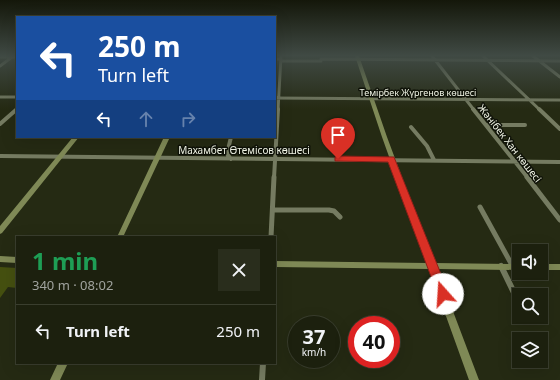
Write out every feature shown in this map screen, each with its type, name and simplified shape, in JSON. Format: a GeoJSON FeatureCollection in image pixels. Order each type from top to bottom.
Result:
{"type":"FeatureCollection","features":[{"type":"Feature","properties":{"kind":"street"},"geometry":{"type":"LineString","coordinates":[[276,128],[279,74]]}},
{"type":"Feature","properties":{"kind":"street"},"geometry":{"type":"LineString","coordinates":[[363,74],[391,159],[433,266],[474,380]]}},
{"type":"Feature","properties":{"kind":"street","name":"Жәнібек Хан көшесі"},"geometry":{"type":"LineString","coordinates":[[446,74],[560,220]]}},
{"type":"Feature","properties":{"kind":"street"},"geometry":{"type":"LineString","coordinates":[[501,74],[560,129]]}},
{"type":"Feature","properties":{"kind":"street"},"geometry":{"type":"LineString","coordinates":[[0,97],[16,97]]}},
{"type":"Feature","properties":{"kind":"street","name":"Темірбек Жүргенов көшесі"},"geometry":{"type":"LineString","coordinates":[[277,98],[560,100]]}},
{"type":"Feature","properties":{"kind":"street"},"geometry":{"type":"LineString","coordinates":[[0,124],[16,110]]}},
{"type":"Feature","properties":{"kind":"street"},"geometry":{"type":"LineString","coordinates":[[486,125],[525,125]]}},
{"type":"Feature","properties":{"kind":"street"},"geometry":{"type":"LineString","coordinates":[[411,127],[427,146],[434,160]]}},
{"type":"Feature","properties":{"kind":"street"},"geometry":{"type":"LineString","coordinates":[[0,231],[75,138]]}},
{"type":"Feature","properties":{"kind":"street"},"geometry":{"type":"LineString","coordinates":[[120,236],[167,138]]}},
{"type":"Feature","properties":{"kind":"street"},"geometry":{"type":"LineString","coordinates":[[231,138],[227,154],[231,159]]}},
{"type":"Feature","properties":{"kind":"street"},"geometry":{"type":"LineString","coordinates":[[271,236],[274,210],[276,138]]}},
{"type":"Feature","properties":{"kind":"street","name":"Махамбет Өтемісов көшесі"},"geometry":{"type":"LineString","coordinates":[[0,156],[560,162]]}},
{"type":"Feature","properties":{"kind":"street"},"geometry":{"type":"LineString","coordinates":[[480,207],[512,260]]}},
{"type":"Feature","properties":{"kind":"street"},"geometry":{"type":"LineString","coordinates":[[274,210],[329,210],[334,211],[340,216]]}},
{"type":"Feature","properties":{"kind":"street"},"geometry":{"type":"LineString","coordinates":[[0,259],[16,260]]}},
{"type":"Feature","properties":{"kind":"street"},"geometry":{"type":"LineString","coordinates":[[276,264],[512,267]]}},
{"type":"Feature","properties":{"kind":"street"},"geometry":{"type":"LineString","coordinates":[[500,266],[512,289]]}},
{"type":"Feature","properties":{"kind":"street"},"geometry":{"type":"LineString","coordinates":[[548,267],[560,267]]}},
{"type":"Feature","properties":{"kind":"street"},"geometry":{"type":"LineString","coordinates":[[55,380],[63,364]]}},
{"type":"Feature","properties":{"kind":"street"},"geometry":{"type":"LineString","coordinates":[[262,380],[263,364]]}},
{"type":"Feature","properties":{"kind":"green space"},"geometry":{"type":"Polygon","coordinates":[[[0,267],[16,268],[16,288],[8,287],[0,298],[0,267]]]}},
{"type":"Feature","properties":{"kind":"route"},"geometry":{"type":"LineString","coordinates":[[338,159],[391,159],[443,294]]}}]}
